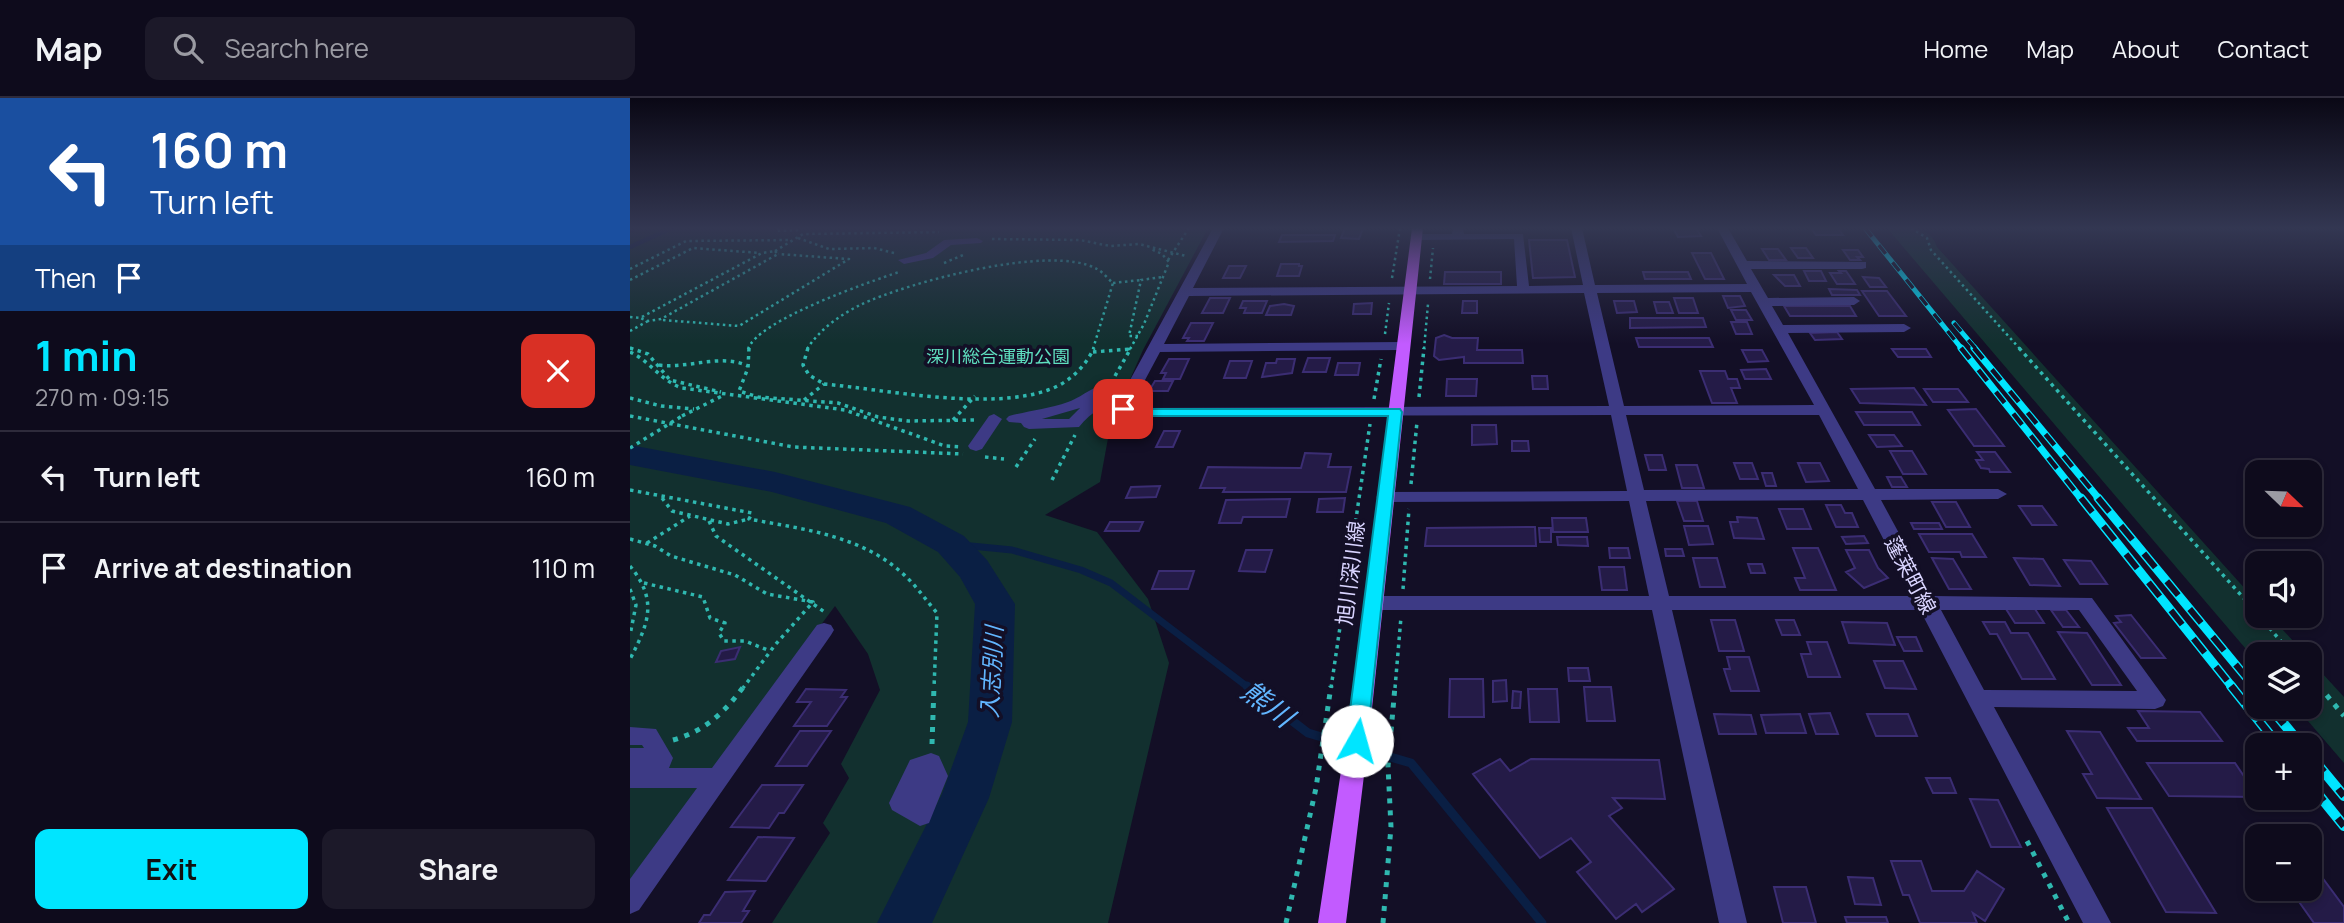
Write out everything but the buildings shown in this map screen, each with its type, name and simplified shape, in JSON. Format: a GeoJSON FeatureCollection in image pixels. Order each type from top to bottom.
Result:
{"type":"FeatureCollection","features":[{"type":"Feature","properties":{"kind":"main road","name":"旭川深川線"},"geometry":{"type":"LineString","coordinates":[[1332,923],[1360,719],[1409,290],[1415,266]]}},
{"type":"Feature","properties":{"kind":"street"},"geometry":{"type":"LineString","coordinates":[[1198,266],[1120,414],[1824,410]]}},
{"type":"Feature","properties":{"kind":"street"},"geometry":{"type":"LineString","coordinates":[[1521,266],[1523,289]]}},
{"type":"Feature","properties":{"kind":"street"},"geometry":{"type":"LineString","coordinates":[[1585,266],[1733,923]]}},
{"type":"Feature","properties":{"kind":"street","name":"蓬莱町線"},"geometry":{"type":"LineString","coordinates":[[1744,266],[1824,410],[2097,923]]}},
{"type":"Feature","properties":{"kind":"street"},"geometry":{"type":"LineString","coordinates":[[1184,292],[1756,288]]}},
{"type":"Feature","properties":{"kind":"street"},"geometry":{"type":"LineString","coordinates":[[1764,302],[1854,301]]}},
{"type":"Feature","properties":{"kind":"street"},"geometry":{"type":"LineString","coordinates":[[1779,329],[1904,328]]}},
{"type":"Feature","properties":{"kind":"street"},"geometry":{"type":"LineString","coordinates":[[1156,348],[1402,346]]}},
{"type":"Feature","properties":{"kind":"street"},"geometry":{"type":"LineString","coordinates":[[1014,419],[1030,418],[1029,424],[1074,424],[1083,410],[1105,402],[1113,388],[1105,389]]}},
{"type":"Feature","properties":{"kind":"street"},"geometry":{"type":"LineString","coordinates":[[973,452],[994,419]]}},
{"type":"Feature","properties":{"kind":"street"},"geometry":{"type":"LineString","coordinates":[[1385,497],[1998,494]]}},
{"type":"Feature","properties":{"kind":"street"},"geometry":{"type":"LineString","coordinates":[[1373,603],[2085,603],[2155,700],[1976,698]]}},
{"type":"Feature","properties":{"kind":"street"},"geometry":{"type":"LineString","coordinates":[[630,901],[824,630]]}},
{"type":"Feature","properties":{"kind":"street"},"geometry":{"type":"LineString","coordinates":[[630,736],[648,736],[656,759]]}},
{"type":"Feature","properties":{"kind":"street"},"geometry":{"type":"LineString","coordinates":[[630,758],[656,759],[717,778]]}},
{"type":"Feature","properties":{"kind":"street"},"geometry":{"type":"LineString","coordinates":[[630,778],[656,759]]}},
{"type":"Feature","properties":{"kind":"path"},"geometry":{"type":"LineString","coordinates":[[630,279],[655,266]]}},
{"type":"Feature","properties":{"kind":"path"},"geometry":{"type":"LineString","coordinates":[[640,318],[737,266]]}},
{"type":"Feature","properties":{"kind":"path"},"geometry":{"type":"LineString","coordinates":[[661,319],[752,266]]}},
{"type":"Feature","properties":{"kind":"path"},"geometry":{"type":"LineString","coordinates":[[630,331],[648,321],[661,319],[739,326],[837,266]]}},
{"type":"Feature","properties":{"kind":"path"},"geometry":{"type":"LineString","coordinates":[[758,397],[739,391],[748,366],[748,346],[755,336],[858,286],[905,270],[905,266]]}},
{"type":"Feature","properties":{"kind":"path"},"geometry":{"type":"LineString","coordinates":[[998,266],[963,271],[892,291],[842,315],[810,344],[803,354],[804,372],[811,379],[824,384],[975,396],[1015,397],[1046,391],[1070,379],[1093,352],[1113,283],[1106,271],[1090,266]]}},
{"type":"Feature","properties":{"kind":"path"},"geometry":{"type":"LineString","coordinates":[[1105,389],[1132,349],[1166,266]]}},
{"type":"Feature","properties":{"kind":"path"},"geometry":{"type":"LineString","coordinates":[[1286,923],[1319,766],[1394,266]]}},
{"type":"Feature","properties":{"kind":"path"},"geometry":{"type":"LineString","coordinates":[[1383,923],[1391,827],[1388,766],[1429,290],[1426,266]]}},
{"type":"Feature","properties":{"kind":"path"},"geometry":{"type":"LineString","coordinates":[[1946,266],[2245,600]]}},
{"type":"Feature","properties":{"kind":"path"},"geometry":{"type":"LineString","coordinates":[[1113,283],[1162,277]]}},
{"type":"Feature","properties":{"kind":"path"},"geometry":{"type":"LineString","coordinates":[[1138,336],[1129,336],[1140,280]]}},
{"type":"Feature","properties":{"kind":"path"},"geometry":{"type":"LineString","coordinates":[[630,317],[648,321]]}},
{"type":"Feature","properties":{"kind":"path"},"geometry":{"type":"LineString","coordinates":[[1133,355],[1151,322]]}},
{"type":"Feature","properties":{"kind":"path"},"geometry":{"type":"LineString","coordinates":[[1093,352],[1132,349]]}},
{"type":"Feature","properties":{"kind":"path"},"geometry":{"type":"LineString","coordinates":[[630,350],[648,354],[670,380],[732,394],[838,403],[878,417],[908,421],[994,419]]}},
{"type":"Feature","properties":{"kind":"path"},"geometry":{"type":"LineString","coordinates":[[630,350],[641,356],[664,381],[681,388],[851,411],[945,446],[1004,459]]}},
{"type":"Feature","properties":{"kind":"path"},"geometry":{"type":"LineString","coordinates":[[657,364],[684,368],[731,358],[748,366]]}},
{"type":"Feature","properties":{"kind":"path"},"geometry":{"type":"LineString","coordinates":[[803,401],[824,384]]}},
{"type":"Feature","properties":{"kind":"path"},"geometry":{"type":"LineString","coordinates":[[630,448],[694,409],[732,394]]}},
{"type":"Feature","properties":{"kind":"path"},"geometry":{"type":"LineString","coordinates":[[953,420],[975,396]]}},
{"type":"Feature","properties":{"kind":"path"},"geometry":{"type":"LineString","coordinates":[[630,398],[661,407],[694,409]]}},
{"type":"Feature","properties":{"kind":"path"},"geometry":{"type":"LineString","coordinates":[[630,416],[793,447],[973,452]]}},
{"type":"Feature","properties":{"kind":"path"},"geometry":{"type":"LineString","coordinates":[[1052,480],[1076,433]]}},
{"type":"Feature","properties":{"kind":"path"},"geometry":{"type":"LineString","coordinates":[[630,490],[752,513],[749,519]]}},
{"type":"Feature","properties":{"kind":"path"},"geometry":{"type":"LineString","coordinates":[[661,496],[671,511],[709,521],[728,524],[749,519],[837,537],[872,551],[900,571],[937,613],[933,658],[936,701],[931,763]]}},
{"type":"Feature","properties":{"kind":"path"},"geometry":{"type":"LineString","coordinates":[[646,544],[690,516]]}},
{"type":"Feature","properties":{"kind":"path"},"geometry":{"type":"LineString","coordinates":[[709,521],[716,536],[783,585],[813,602],[832,619],[824,630]]}},
{"type":"Feature","properties":{"kind":"path"},"geometry":{"type":"LineString","coordinates":[[630,539],[671,556],[735,575],[767,594],[813,602]]}},
{"type":"Feature","properties":{"kind":"path"},"geometry":{"type":"LineString","coordinates":[[630,566],[649,592],[649,616],[641,640],[630,659]]}},
{"type":"Feature","properties":{"kind":"path"},"geometry":{"type":"LineString","coordinates":[[643,583],[703,597],[710,618],[725,623],[719,633],[724,640],[745,641],[770,651]]}},
{"type":"Feature","properties":{"kind":"path"},"geometry":{"type":"LineString","coordinates":[[630,589],[636,597],[635,619],[630,635]]}},
{"type":"Feature","properties":{"kind":"path"},"geometry":{"type":"LineString","coordinates":[[656,759],[723,712],[740,695],[770,651],[813,602]]}},
{"type":"Feature","properties":{"kind":"path"},"geometry":{"type":"LineString","coordinates":[[2269,628],[2282,642]]}},
{"type":"Feature","properties":{"kind":"path"},"geometry":{"type":"LineString","coordinates":[[2322,690],[2344,716]]}},
{"type":"Feature","properties":{"kind":"green space","name":"深川総合運動公園"},"geometry":{"type":"Polygon","coordinates":[[[630,266],[1187,266],[1143,350],[1111,422],[1100,482],[1045,515],[1097,532],[1148,599],[1169,663],[1108,923],[772,923],[830,833],[823,823],[849,778],[841,764],[880,690],[868,654],[835,606],[630,882],[630,266]]]}},
{"type":"Feature","properties":{"kind":"green space"},"geometry":{"type":"Polygon","coordinates":[[[1920,266],[1955,266],[2245,589],[2245,628],[2281,628],[2294,642],[2245,642],[2245,648],[1920,266]]]}},
{"type":"Feature","properties":{"kind":"green space"},"geometry":{"type":"Polygon","coordinates":[[[2322,673],[2344,697],[2344,763],[2322,737],[2322,733],[2318,733],[2306,719],[2322,719],[2322,673]]]}},
{"type":"Feature","properties":{"kind":"waterway","name":"入志別川"},"geometry":{"type":"LineString","coordinates":[[630,455],[775,482],[898,515],[951,544],[974,569],[995,604],[990,722],[965,798],[904,923]]}},
{"type":"Feature","properties":{"kind":"waterway","name":"熊川"},"geometry":{"type":"LineString","coordinates":[[951,544],[1012,550],[1081,570],[1111,583],[1249,688]]}},
{"type":"Feature","properties":{"kind":"waterway","name":"熊川"},"geometry":{"type":"LineString","coordinates":[[1247,686],[1308,733],[1411,763],[1542,923]]}},
{"type":"Feature","properties":{"kind":"railway"},"geometry":{"type":"LineString","coordinates":[[1896,266],[1962,349]]}},
{"type":"Feature","properties":{"kind":"railway"},"geometry":{"type":"LineString","coordinates":[[1954,323],[1976,349]]}},
{"type":"Feature","properties":{"kind":"railway"},"geometry":{"type":"LineString","coordinates":[[1961,348],[2082,500]]}},
{"type":"Feature","properties":{"kind":"railway"},"geometry":{"type":"LineString","coordinates":[[1974,348],[2100,500]]}},
{"type":"Feature","properties":{"kind":"railway"},"geometry":{"type":"LineString","coordinates":[[2081,498],[2233,688]]}},
{"type":"Feature","properties":{"kind":"railway"},"geometry":{"type":"LineString","coordinates":[[2098,498],[2245,676]]}},
{"type":"Feature","properties":{"kind":"railway"},"geometry":{"type":"LineString","coordinates":[[2231,686],[2269,733]]}},
{"type":"Feature","properties":{"kind":"railway"},"geometry":{"type":"LineString","coordinates":[[2280,719],[2291,733]]}},
{"type":"Feature","properties":{"kind":"railway"},"geometry":{"type":"LineString","coordinates":[[2322,769],[2344,796]]}},
{"type":"Feature","properties":{"kind":"railway"},"geometry":{"type":"LineString","coordinates":[[2322,799],[2344,826]]}},
{"type":"Feature","properties":{"kind":"route"},"geometry":{"type":"LineString","coordinates":[[1123,409],[1120,414],[1395,412],[1357,741]]}}]}
